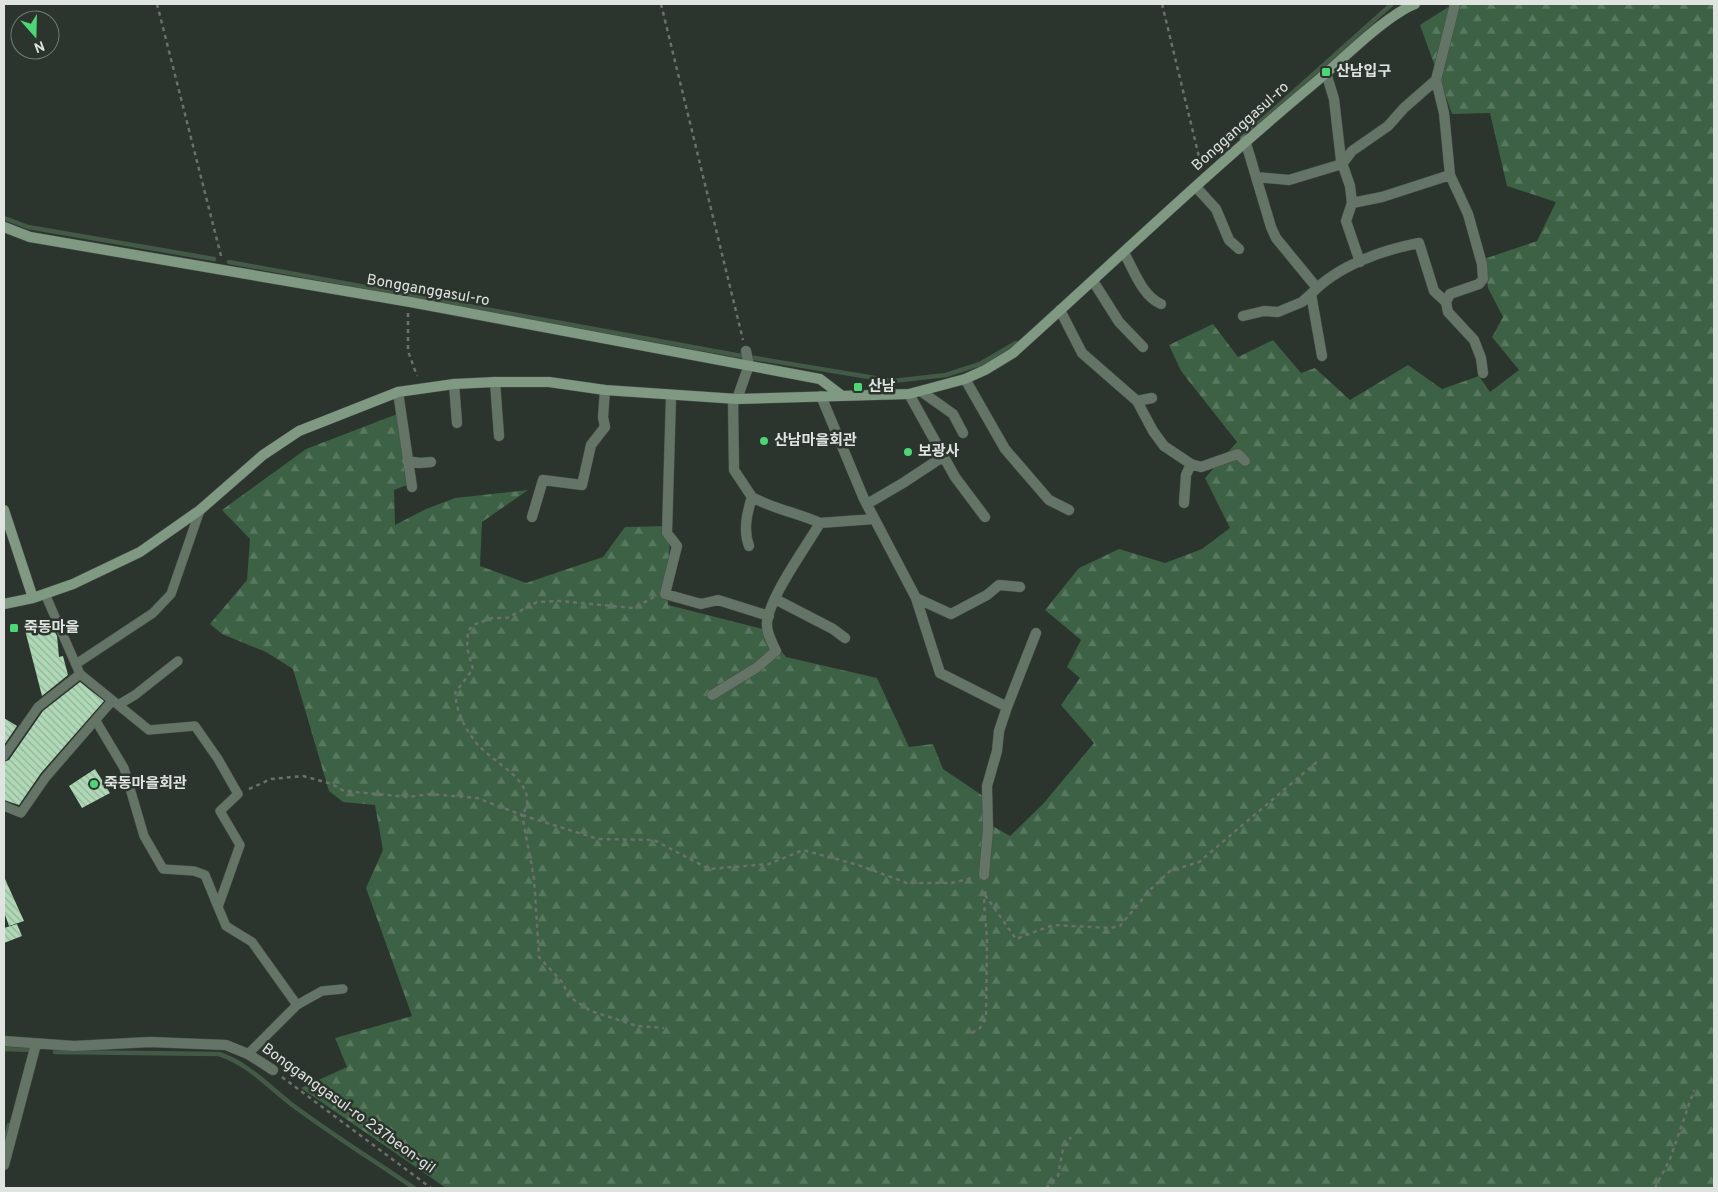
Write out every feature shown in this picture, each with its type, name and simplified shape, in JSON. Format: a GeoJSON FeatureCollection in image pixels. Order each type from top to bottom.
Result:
{"type":"FeatureCollection","features":[{"type":"Feature","properties":{"kind":"street","name":"Bongganggasul-ro"},"geometry":{"type":"LineString","coordinates":[[4,604],[45,594],[89,577],[140,552],[200,510],[264,455],[299,431],[398,392],[454,384],[549,382],[605,390],[735,399],[909,394],[965,379],[985,370],[1013,353],[1196,188],[1245,140],[1406,8],[1415,4]]}},
{"type":"Feature","properties":{"kind":"street"},"geometry":{"type":"LineString","coordinates":[[1446,302],[1450,294],[1479,284],[1483,279],[1482,264],[1468,214],[1450,175],[1444,113],[1436,80],[1455,4]]}},
{"type":"Feature","properties":{"kind":"street"},"geometry":{"type":"LineString","coordinates":[[1326,73],[1334,99],[1342,164],[1350,186],[1352,203],[1346,221],[1360,262]]}},
{"type":"Feature","properties":{"kind":"street"},"geometry":{"type":"LineString","coordinates":[[1256,177],[1289,180],[1342,164],[1352,151],[1388,126],[1404,108],[1436,80]]}},
{"type":"Feature","properties":{"kind":"street"},"geometry":{"type":"LineString","coordinates":[[1245,140],[1276,238],[1314,291],[1322,356]]}},
{"type":"Feature","properties":{"kind":"street"},"geometry":{"type":"LineString","coordinates":[[1352,203],[1382,197],[1450,175]]}},
{"type":"Feature","properties":{"kind":"street"},"geometry":{"type":"LineString","coordinates":[[1196,188],[1216,209],[1229,240],[1239,249]]}},
{"type":"Feature","properties":{"kind":"street","name":"Bongganggasul-ro"},"geometry":{"type":"LineString","coordinates":[[4,227],[30,237],[748,359],[820,379],[842,395]]}},
{"type":"Feature","properties":{"kind":"street"},"geometry":{"type":"LineString","coordinates":[[1243,316],[1264,311],[1278,312],[1302,302],[1323,281],[1360,262],[1398,247],[1419,243],[1434,291],[1446,302],[1448,312],[1474,340],[1481,358],[1482,373]]}},
{"type":"Feature","properties":{"kind":"street"},"geometry":{"type":"LineString","coordinates":[[1124,253],[1145,292],[1154,301],[1161,304]]}},
{"type":"Feature","properties":{"kind":"street"},"geometry":{"type":"LineString","coordinates":[[1093,281],[1119,322],[1143,347]]}},
{"type":"Feature","properties":{"kind":"street"},"geometry":{"type":"LineString","coordinates":[[1060,310],[1082,353],[1137,401],[1153,431],[1164,446],[1191,464],[1201,467],[1238,454],[1245,460]]}},
{"type":"Feature","properties":{"kind":"street"},"geometry":{"type":"LineString","coordinates":[[748,359],[735,399],[734,470],[752,498],[766,505],[800,514],[820,523],[874,519]]}},
{"type":"Feature","properties":{"kind":"street"},"geometry":{"type":"LineString","coordinates":[[965,379],[1005,449],[1049,500],[1070,510]]}},
{"type":"Feature","properties":{"kind":"street"},"geometry":{"type":"LineString","coordinates":[[495,382],[499,436]]}},
{"type":"Feature","properties":{"kind":"street"},"geometry":{"type":"LineString","coordinates":[[454,384],[457,423]]}},
{"type":"Feature","properties":{"kind":"street"},"geometry":{"type":"LineString","coordinates":[[532,517],[543,480],[582,485],[591,445],[605,427],[603,418],[605,390]]}},
{"type":"Feature","properties":{"kind":"street"},"geometry":{"type":"LineString","coordinates":[[398,392],[412,487]]}},
{"type":"Feature","properties":{"kind":"street"},"geometry":{"type":"LineString","coordinates":[[922,392],[953,414],[963,432]]}},
{"type":"Feature","properties":{"kind":"street"},"geometry":{"type":"LineString","coordinates":[[909,394],[955,477],[985,517]]}},
{"type":"Feature","properties":{"kind":"street"},"geometry":{"type":"LineString","coordinates":[[671,396],[668,533],[677,546],[665,594],[701,604],[718,600],[768,619]]}},
{"type":"Feature","properties":{"kind":"street"},"geometry":{"type":"LineString","coordinates":[[821,396],[866,504],[916,598],[940,673],[1007,707]]}},
{"type":"Feature","properties":{"kind":"street"},"geometry":{"type":"LineString","coordinates":[[1137,401],[1152,398]]}},
{"type":"Feature","properties":{"kind":"street"},"geometry":{"type":"LineString","coordinates":[[866,504],[903,484],[944,456]]}},
{"type":"Feature","properties":{"kind":"street"},"geometry":{"type":"LineString","coordinates":[[407,461],[431,462]]}},
{"type":"Feature","properties":{"kind":"street"},"geometry":{"type":"LineString","coordinates":[[1184,503],[1186,475],[1191,464]]}},
{"type":"Feature","properties":{"kind":"street"},"geometry":{"type":"LineString","coordinates":[[749,546],[746,539],[747,514],[752,498]]}},
{"type":"Feature","properties":{"kind":"street"},"geometry":{"type":"LineString","coordinates":[[4,510],[33,598]]}},
{"type":"Feature","properties":{"kind":"street"},"geometry":{"type":"LineString","coordinates":[[712,695],[756,668],[776,651],[768,633],[768,619],[775,599],[820,523]]}},
{"type":"Feature","properties":{"kind":"street"},"geometry":{"type":"LineString","coordinates":[[916,598],[951,614],[987,595],[999,585],[1020,587]]}},
{"type":"Feature","properties":{"kind":"street"},"geometry":{"type":"LineString","coordinates":[[775,599],[833,629],[845,638]]}},
{"type":"Feature","properties":{"kind":"street"},"geometry":{"type":"LineString","coordinates":[[984,874],[988,830],[987,786],[997,751],[999,730],[1036,633]]}},
{"type":"Feature","properties":{"kind":"street","name":"Bongganggasul-ro 237beon-gil"},"geometry":{"type":"LineString","coordinates":[[4,1041],[74,1046],[150,1042],[226,1044],[248,1054],[273,1070]]}},
{"type":"Feature","properties":{"kind":"street"},"geometry":{"type":"LineString","coordinates":[[4,1165],[36,1044]]}},
{"type":"Feature","properties":{"kind":"lane"},"geometry":{"type":"LineString","coordinates":[[76,664],[154,613],[171,594],[200,510]]}},
{"type":"Feature","properties":{"kind":"lane"},"geometry":{"type":"LineString","coordinates":[[45,594],[80,674],[149,730],[195,726],[218,759],[238,794],[220,811],[240,845],[218,906]]}},
{"type":"Feature","properties":{"kind":"lane"},"geometry":{"type":"LineString","coordinates":[[4,806],[21,813],[46,777],[96,721],[115,703],[136,695],[178,661]]}},
{"type":"Feature","properties":{"kind":"lane"},"geometry":{"type":"LineString","coordinates":[[4,756],[38,707],[80,674]]}},
{"type":"Feature","properties":{"kind":"lane"},"geometry":{"type":"LineString","coordinates":[[96,721],[124,768],[144,836],[163,869],[194,871],[205,875],[226,926],[252,942],[297,1004]]}},
{"type":"Feature","properties":{"kind":"lane","name":"Bongganggasul-ro 237beon-gil"},"geometry":{"type":"LineString","coordinates":[[248,1054],[297,1004],[322,991],[343,989]]}},
{"type":"Feature","properties":{"kind":"path"},"geometry":{"type":"LineString","coordinates":[[157,4],[224,270]]}},
{"type":"Feature","properties":{"kind":"path"},"geometry":{"type":"LineString","coordinates":[[661,4],[748,359]]}},
{"type":"Feature","properties":{"kind":"path"},"geometry":{"type":"LineString","coordinates":[[1162,4],[1204,179]]}},
{"type":"Feature","properties":{"kind":"path"},"geometry":{"type":"LineString","coordinates":[[410,302],[406,322],[408,351],[422,389]]}},
{"type":"Feature","properties":{"kind":"path"},"geometry":{"type":"LineString","coordinates":[[664,1028],[637,1026],[591,1011],[568,996],[563,984],[539,957],[534,878],[522,815],[527,808],[527,798],[522,782],[502,764],[494,761],[478,745],[462,724],[456,706],[455,693],[472,669],[467,648],[468,631],[473,625],[492,618],[507,618],[537,602],[559,601],[634,608],[644,601],[665,594]]}},
{"type":"Feature","properties":{"kind":"path"},"geometry":{"type":"LineString","coordinates":[[985,895],[1016,939],[1053,925],[1110,928],[1120,926],[1150,890],[1170,871],[1199,862],[1318,761]]}},
{"type":"Feature","properties":{"kind":"path"},"geometry":{"type":"LineString","coordinates":[[238,794],[271,779],[304,776],[332,784],[344,791],[408,797],[430,794],[477,798],[522,815],[598,839],[654,840],[710,869],[768,864],[803,850],[858,865],[907,883],[951,883],[984,874],[986,1018],[980,1028],[972,1033]]}},
{"type":"Feature","properties":{"kind":"path","name":"Bongganggasul-ro 237beon-gil"},"geometry":{"type":"LineString","coordinates":[[273,1070],[431,1188]]}},
{"type":"Feature","properties":{"kind":"path"},"geometry":{"type":"LineString","coordinates":[[1655,1188],[1670,1159],[1694,1090]]}},
{"type":"Feature","properties":{"kind":"path"},"geometry":{"type":"LineString","coordinates":[[1046,1188],[1058,1176],[1062,1149],[1071,1137]]}},
{"type":"Feature","properties":{"kind":"green space"},"geometry":{"type":"Polygon","coordinates":[[[1453,4],[1714,4],[1714,1188],[446,1188],[301,1088],[347,1067],[335,1038],[412,1016],[366,888],[383,850],[375,805],[343,802],[329,791],[293,669],[266,652],[222,634],[210,624],[247,580],[250,539],[222,510],[306,449],[400,413],[415,482],[394,490],[395,525],[426,509],[455,498],[528,490],[482,522],[480,566],[526,583],[603,557],[625,527],[670,526],[668,605],[763,629],[786,657],[877,678],[909,747],[933,744],[943,769],[986,798],[991,825],[1010,836],[1043,804],[1094,743],[1061,705],[1080,678],[1067,667],[1081,640],[1045,610],[1079,568],[1119,549],[1165,563],[1202,549],[1230,528],[1205,478],[1237,442],[1181,371],[1169,345],[1213,324],[1238,357],[1273,340],[1301,373],[1315,368],[1350,400],[1408,365],[1442,389],[1479,376],[1490,392],[1519,370],[1492,337],[1503,317],[1488,288],[1484,259],[1537,241],[1556,202],[1507,186],[1490,113],[1452,114],[1420,25],[1453,4]]]}},
{"type":"Feature","properties":{"kind":"building"},"geometry":{"type":"Polygon","coordinates":[[[53,628],[57,636],[59,657],[63,656],[68,675],[42,696],[25,630],[53,628]]]}},
{"type":"Feature","properties":{"kind":"building"},"geometry":{"type":"Polygon","coordinates":[[[80,682],[104,701],[41,773],[19,805],[4,800],[4,762],[9,760],[43,711],[80,682]]]}},
{"type":"Feature","properties":{"kind":"building"},"geometry":{"type":"Polygon","coordinates":[[[4,718],[17,726],[4,745],[4,718]]]}},
{"type":"Feature","properties":{"kind":"building"},"geometry":{"type":"Polygon","coordinates":[[[95,769],[110,793],[82,808],[69,786],[95,769]]]}},
{"type":"Feature","properties":{"kind":"building"},"geometry":{"type":"Polygon","coordinates":[[[5,879],[24,921],[9,926],[4,912],[5,879]]]}},
{"type":"Feature","properties":{"kind":"building"},"geometry":{"type":"Polygon","coordinates":[[[17,924],[22,936],[4,943],[4,928],[17,924]]]}},
{"type":"Feature","properties":{"kind":"waterway"},"geometry":{"type":"LineString","coordinates":[[1242,138],[1392,4]]}},
{"type":"Feature","properties":{"kind":"waterway"},"geometry":{"type":"LineString","coordinates":[[4,218],[28,227],[214,259]]}},
{"type":"Feature","properties":{"kind":"waterway"},"geometry":{"type":"LineString","coordinates":[[229,262],[736,355],[893,381],[946,375],[980,364],[1016,343]]}},
{"type":"Feature","properties":{"kind":"waterway"},"geometry":{"type":"LineString","coordinates":[[4,1049],[32,1050],[31,1053]]}},
{"type":"Feature","properties":{"kind":"waterway"},"geometry":{"type":"LineString","coordinates":[[55,1052],[219,1054],[248,1069],[306,1115],[414,1188]]}},
{"type":"Feature","properties":{"kind":"waterway"},"geometry":{"type":"LineString","coordinates":[[4,1145],[9,1125]]}},
{"type":"Feature","properties":{"kind":"place","name":"산남입구"},"geometry":{"type":"Point","coordinates":[1326,72]}},
{"type":"Feature","properties":{"kind":"place","name":"산남"},"geometry":{"type":"Point","coordinates":[858,387]}},
{"type":"Feature","properties":{"kind":"place","name":"산남마을회관"},"geometry":{"type":"Point","coordinates":[764,441]}},
{"type":"Feature","properties":{"kind":"place","name":"보광사"},"geometry":{"type":"Point","coordinates":[908,452]}},
{"type":"Feature","properties":{"kind":"place","name":"죽동마을"},"geometry":{"type":"Point","coordinates":[14,628]}},
{"type":"Feature","properties":{"kind":"place","name":"죽동마을회관"},"geometry":{"type":"Point","coordinates":[94,784]}}]}
